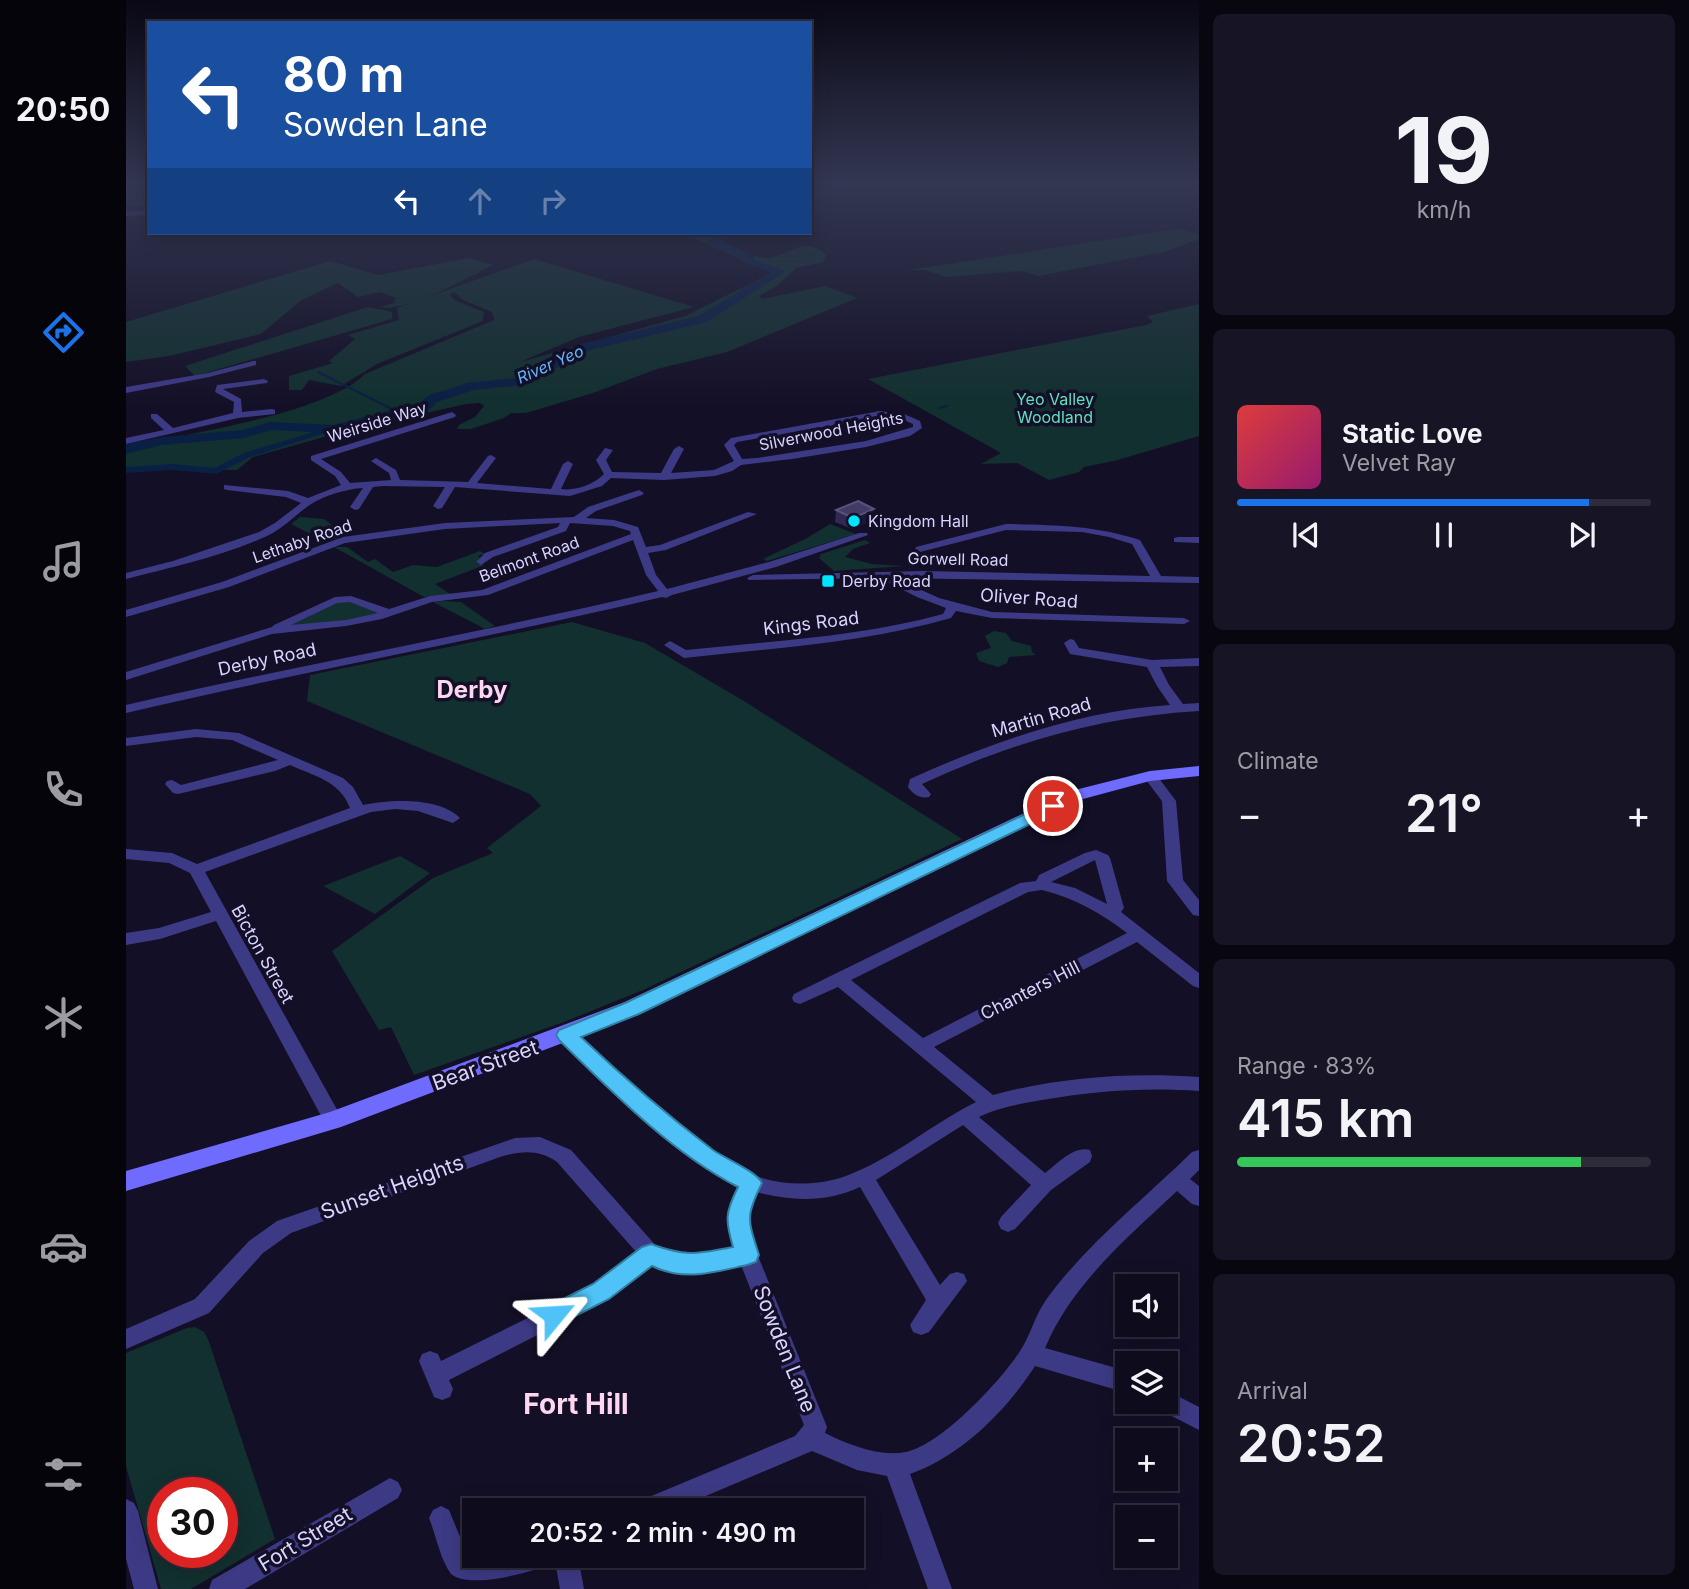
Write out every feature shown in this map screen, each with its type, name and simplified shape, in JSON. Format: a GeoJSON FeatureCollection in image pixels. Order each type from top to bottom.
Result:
{"type":"FeatureCollection","features":[{"type":"Feature","properties":{"kind":"street"},"geometry":{"type":"LineString","coordinates":[[126,390],[209,375],[253,363]]}},
{"type":"Feature","properties":{"kind":"street"},"geometry":{"type":"LineString","coordinates":[[237,415],[238,401],[218,390],[220,387],[264,381]]}},
{"type":"Feature","properties":{"kind":"street"},"geometry":{"type":"LineString","coordinates":[[126,441],[237,415],[272,412]]}},
{"type":"Feature","properties":{"kind":"street","name":"Silverwood Heights"},"geometry":{"type":"LineString","coordinates":[[880,414],[904,417],[917,424],[918,428],[906,434],[851,446],[785,458],[739,462],[729,445],[731,441],[880,414]]}},
{"type":"Feature","properties":{"kind":"street","name":"Weirside Way"},"geometry":{"type":"LineString","coordinates":[[347,486],[338,474],[314,458],[452,415]]}},
{"type":"Feature","properties":{"kind":"street"},"geometry":{"type":"LineString","coordinates":[[161,419],[172,432]]}},
{"type":"Feature","properties":{"kind":"street"},"geometry":{"type":"LineString","coordinates":[[664,477],[679,449]]}},
{"type":"Feature","properties":{"kind":"street"},"geometry":{"type":"LineString","coordinates":[[608,450],[601,460],[609,475]]}},
{"type":"Feature","properties":{"kind":"street"},"geometry":{"type":"LineString","coordinates":[[471,485],[491,458]]}},
{"type":"Feature","properties":{"kind":"street"},"geometry":{"type":"LineString","coordinates":[[376,461],[393,472],[396,482]]}},
{"type":"Feature","properties":{"kind":"street"},"geometry":{"type":"LineString","coordinates":[[126,576],[177,563],[263,534],[308,502],[347,486],[396,482],[471,485],[554,493],[588,489],[609,475],[664,477],[727,469],[739,462]]}},
{"type":"Feature","properties":{"kind":"street"},"geometry":{"type":"LineString","coordinates":[[554,493],[568,464]]}},
{"type":"Feature","properties":{"kind":"street"},"geometry":{"type":"LineString","coordinates":[[355,507],[370,484]]}},
{"type":"Feature","properties":{"kind":"street"},"geometry":{"type":"LineString","coordinates":[[439,506],[452,484]]}},
{"type":"Feature","properties":{"kind":"street"},"geometry":{"type":"LineString","coordinates":[[227,487],[289,494],[308,502]]}},
{"type":"Feature","properties":{"kind":"street"},"geometry":{"type":"LineString","coordinates":[[481,562],[489,555],[562,529],[572,519],[592,509],[639,493]]}},
{"type":"Feature","properties":{"kind":"street"},"geometry":{"type":"LineString","coordinates":[[643,550],[662,548],[752,514]]}},
{"type":"Feature","properties":{"kind":"street"},"geometry":{"type":"LineString","coordinates":[[572,519],[625,525],[634,529],[651,575],[666,595]]}},
{"type":"Feature","properties":{"kind":"street","name":"Lethaby Road"},"geometry":{"type":"LineString","coordinates":[[126,614],[201,593],[352,538],[401,531],[572,519]]}},
{"type":"Feature","properties":{"kind":"street"},"geometry":{"type":"LineString","coordinates":[[920,549],[1006,527],[1044,526],[1094,530],[1136,542],[1157,579]]}},
{"type":"Feature","properties":{"kind":"street","name":"Belmont Road"},"geometry":{"type":"LineString","coordinates":[[271,631],[346,623],[389,613],[430,599],[484,593],[637,535]]}},
{"type":"Feature","properties":{"kind":"street","name":"Derby Road"},"geometry":{"type":"LineString","coordinates":[[127,704],[493,633],[666,595],[806,556],[863,536]]}},
{"type":"Feature","properties":{"kind":"street"},"geometry":{"type":"LineString","coordinates":[[1178,540],[1199,540]]}},
{"type":"Feature","properties":{"kind":"street"},"geometry":{"type":"LineString","coordinates":[[806,556],[816,562],[823,575]]}},
{"type":"Feature","properties":{"kind":"street","name":"Gorwell Road"},"geometry":{"type":"LineString","coordinates":[[717,582],[823,575],[1199,580]]}},
{"type":"Feature","properties":{"kind":"street","name":"Oliver Road"},"geometry":{"type":"LineString","coordinates":[[880,575],[908,590],[952,607],[992,615],[1038,619],[1184,621]]}},
{"type":"Feature","properties":{"kind":"street","name":"Belmont Road"},"geometry":{"type":"LineString","coordinates":[[126,676],[271,631],[335,600],[351,599],[389,613]]}},
{"type":"Feature","properties":{"kind":"street","name":"Kings Road"},"geometry":{"type":"LineString","coordinates":[[670,645],[684,654],[823,640],[930,622],[947,616],[952,607]]}},
{"type":"Feature","properties":{"kind":"street"},"geometry":{"type":"LineString","coordinates":[[1070,643],[1074,651],[1152,664],[1199,662]]}},
{"type":"Feature","properties":{"kind":"street"},"geometry":{"type":"LineString","coordinates":[[1152,664],[1163,686],[1179,708]]}},
{"type":"Feature","properties":{"kind":"street","name":"Martin Road"},"geometry":{"type":"LineString","coordinates":[[924,794],[915,787],[915,782],[956,762],[1034,734],[1087,719],[1199,707]]}},
{"type":"Feature","properties":{"kind":"street"},"geometry":{"type":"LineString","coordinates":[[126,742],[197,733],[244,739],[347,787],[358,810]]}},
{"type":"Feature","properties":{"kind":"street"},"geometry":{"type":"LineString","coordinates":[[172,784],[178,790],[270,768],[290,760]]}},
{"type":"Feature","properties":{"kind":"street","name":"Bear Street"},"geometry":{"type":"LineString","coordinates":[[126,1181],[333,1119],[632,1009],[1077,795],[1150,776],[1199,771]]}},
{"type":"Feature","properties":{"kind":"street"},"geometry":{"type":"LineString","coordinates":[[1150,776],[1169,801],[1175,881],[1199,911]]}},
{"type":"Feature","properties":{"kind":"street"},"geometry":{"type":"LineString","coordinates":[[126,854],[172,858],[196,870],[358,810],[379,805],[413,804],[434,809],[453,818]]}},
{"type":"Feature","properties":{"kind":"street"},"geometry":{"type":"LineString","coordinates":[[1042,885],[1044,879],[1060,870],[1096,855],[1103,859],[1110,883],[1115,908],[1110,912]]}},
{"type":"Feature","properties":{"kind":"street","name":"Bicton Street"},"geometry":{"type":"LineString","coordinates":[[196,870],[333,1119]]}},
{"type":"Feature","properties":{"kind":"street"},"geometry":{"type":"LineString","coordinates":[[800,998],[1025,887],[1042,885],[1070,892],[1110,912],[1199,982]]}},
{"type":"Feature","properties":{"kind":"street"},"geometry":{"type":"LineString","coordinates":[[126,939],[160,933],[219,915]]}},
{"type":"Feature","properties":{"kind":"street","name":"Chanters Hill"},"geometry":{"type":"LineString","coordinates":[[922,1046],[1139,934]]}},
{"type":"Feature","properties":{"kind":"street"},"geometry":{"type":"LineString","coordinates":[[839,979],[990,1103]]}},
{"type":"Feature","properties":{"kind":"street"},"geometry":{"type":"LineString","coordinates":[[566,1035],[617,1084],[721,1168],[751,1183],[778,1191],[816,1192],[865,1179],[918,1143],[990,1103],[1079,1086],[1164,1080],[1199,1084]]}},
{"type":"Feature","properties":{"kind":"street"},"geometry":{"type":"LineString","coordinates":[[965,1116],[1044,1184]]}},
{"type":"Feature","properties":{"kind":"street","name":"Sunset Heights"},"geometry":{"type":"LineString","coordinates":[[126,1339],[202,1306],[256,1247],[284,1227],[521,1144],[550,1147],[564,1156],[651,1254]]}},
{"type":"Feature","properties":{"kind":"street"},"geometry":{"type":"LineString","coordinates":[[1008,1223],[1044,1184],[1083,1156]]}},
{"type":"Feature","properties":{"kind":"street","name":"Sowden Lane"},"geometry":{"type":"LineString","coordinates":[[751,1183],[739,1207],[737,1222],[747,1255],[812,1413],[816,1427],[810,1438],[854,1457],[894,1463],[919,1459],[968,1425],[997,1399],[1031,1354],[1045,1318],[1057,1302],[1134,1219],[1199,1158]]}},
{"type":"Feature","properties":{"kind":"street"},"geometry":{"type":"LineString","coordinates":[[865,1179],[938,1301]]}},
{"type":"Feature","properties":{"kind":"street"},"geometry":{"type":"LineString","coordinates":[[1177,1180],[1199,1198]]}},
{"type":"Feature","properties":{"kind":"street"},"geometry":{"type":"LineString","coordinates":[[436,1375],[601,1292],[651,1254],[667,1262],[690,1266],[747,1255]]}},
{"type":"Feature","properties":{"kind":"street"},"geometry":{"type":"LineString","coordinates":[[921,1325],[957,1281]]}},
{"type":"Feature","properties":{"kind":"street"},"geometry":{"type":"LineString","coordinates":[[1031,1354],[1115,1378]]}},
{"type":"Feature","properties":{"kind":"street"},"geometry":{"type":"LineString","coordinates":[[1178,1408],[1199,1419]]}},
{"type":"Feature","properties":{"kind":"street"},"geometry":{"type":"LineString","coordinates":[[674,1498],[803,1444],[810,1438]]}},
{"type":"Feature","properties":{"kind":"street"},"geometry":{"type":"LineString","coordinates":[[894,1463],[940,1589]]}},
{"type":"Feature","properties":{"kind":"street","name":"Fort Street"},"geometry":{"type":"LineString","coordinates":[[221,1589],[390,1490]]}},
{"type":"Feature","properties":{"kind":"street"},"geometry":{"type":"LineString","coordinates":[[126,1511],[146,1589]]}},
{"type":"Feature","properties":{"kind":"street"},"geometry":{"type":"LineString","coordinates":[[441,1518],[462,1567]]}},
{"type":"Feature","properties":{"kind":"street"},"geometry":{"type":"LineString","coordinates":[[463,1568],[467,1572],[486,1572],[499,1568]]}},
{"type":"Feature","properties":{"kind":"street"},"geometry":{"type":"LineString","coordinates":[[568,1568],[572,1589]]}},
{"type":"Feature","properties":{"kind":"green space"},"geometry":{"type":"Polygon","coordinates":[[[468,258],[493,265],[421,300],[392,307],[380,307],[394,303],[396,298],[380,292],[358,297],[338,283],[300,301],[261,334],[169,356],[126,362],[126,322],[330,261],[378,275],[468,258]]]}},
{"type":"Feature","properties":{"kind":"green space"},"geometry":{"type":"Polygon","coordinates":[[[739,258],[825,258],[824,262],[796,268],[777,286],[759,296],[762,299],[825,286],[857,298],[727,352],[657,369],[593,393],[526,413],[511,413],[471,429],[457,429],[459,425],[475,417],[484,406],[480,403],[342,432],[253,457],[237,470],[168,469],[126,472],[126,447],[253,421],[319,400],[346,388],[365,374],[494,320],[492,312],[463,300],[454,292],[450,295],[454,300],[484,312],[483,321],[377,364],[341,386],[309,380],[302,390],[289,390],[289,376],[333,363],[329,361],[355,339],[348,335],[399,320],[397,308],[534,259],[694,307],[579,337],[520,362],[685,316],[772,273],[739,258]]]}},
{"type":"Feature","properties":{"kind":"green space"},"geometry":{"type":"Polygon","coordinates":[[[986,258],[1132,258],[1038,276],[1022,271],[946,277],[926,270],[908,270],[986,258]]]}},
{"type":"Feature","properties":{"kind":"green space","name":"Yeo Valley Woodland"},"geometry":{"type":"Polygon","coordinates":[[[1199,304],[1199,436],[1084,467],[1079,472],[1049,480],[1017,463],[981,464],[1001,453],[868,379],[1146,325],[1153,322],[1147,316],[1199,304]]]}},
{"type":"Feature","properties":{"kind":"green space"},"geometry":{"type":"Polygon","coordinates":[[[368,307],[392,312],[392,319],[195,376],[185,366],[368,307]]]}},
{"type":"Feature","properties":{"kind":"green space"},"geometry":{"type":"Polygon","coordinates":[[[300,517],[324,519],[346,536],[325,542],[291,524],[300,517]]]}},
{"type":"Feature","properties":{"kind":"green space"},"geometry":{"type":"Polygon","coordinates":[[[830,524],[856,534],[767,561],[763,559],[807,538],[830,524]]]}},
{"type":"Feature","properties":{"kind":"green space"},"geometry":{"type":"Polygon","coordinates":[[[865,540],[870,543],[853,549],[845,557],[872,564],[905,566],[834,571],[819,558],[821,554],[865,540]]]}},
{"type":"Feature","properties":{"kind":"green space"},"geometry":{"type":"Polygon","coordinates":[[[334,547],[347,547],[368,562],[375,559],[393,572],[413,565],[437,567],[480,551],[485,554],[478,556],[480,558],[476,563],[485,565],[435,584],[450,594],[424,597],[334,547]]]}},
{"type":"Feature","properties":{"kind":"green space"},"geometry":{"type":"Polygon","coordinates":[[[351,599],[388,613],[378,617],[271,631],[316,608],[351,599]]]}},
{"type":"Feature","properties":{"kind":"green space"},"geometry":{"type":"Polygon","coordinates":[[[433,602],[461,602],[495,626],[485,629],[433,602]]]}},
{"type":"Feature","properties":{"kind":"green space"},"geometry":{"type":"Polygon","coordinates":[[[572,622],[645,643],[744,701],[962,839],[643,990],[564,1022],[414,1075],[391,1027],[379,1030],[332,951],[433,878],[493,853],[487,848],[541,806],[530,794],[307,701],[310,675],[572,622]]]}},
{"type":"Feature","properties":{"kind":"green space"},"geometry":{"type":"Polygon","coordinates":[[[994,631],[1006,633],[1012,641],[1031,646],[1036,655],[1009,657],[1007,663],[998,667],[979,661],[976,653],[991,648],[985,636],[994,631]]]}},
{"type":"Feature","properties":{"kind":"green space"},"geometry":{"type":"Polygon","coordinates":[[[400,856],[430,873],[375,914],[323,886],[400,856]]]}},
{"type":"Feature","properties":{"kind":"green space"},"geometry":{"type":"Polygon","coordinates":[[[195,1327],[204,1332],[275,1539],[238,1561],[238,1477],[147,1477],[147,1540],[126,1466],[126,1353],[187,1328],[195,1327]]]}},
{"type":"Feature","properties":{"kind":"green space"},"geometry":{"type":"Polygon","coordinates":[[[155,1568],[226,1568],[191,1589],[161,1589],[155,1568]]]}},
{"type":"Feature","properties":{"kind":"building"},"geometry":{"type":"Polygon","coordinates":[[[858,501],[874,509],[853,518],[836,510],[858,501]]]}},
{"type":"Feature","properties":{"kind":"waterway","name":"River Yeo"},"geometry":{"type":"LineString","coordinates":[[126,449],[162,441],[244,434],[270,426],[333,429],[425,406],[432,399],[472,386],[518,382],[586,347],[703,319],[780,271],[750,262],[750,258]]}},
{"type":"Feature","properties":{"kind":"waterway"},"geometry":{"type":"LineString","coordinates":[[318,372],[390,408],[388,416]]}},
{"type":"Feature","properties":{"kind":"waterway"},"geometry":{"type":"LineString","coordinates":[[939,408],[947,406]]}},
{"type":"Feature","properties":{"kind":"waterway"},"geometry":{"type":"LineString","coordinates":[[126,470],[173,467],[216,471],[247,455],[333,429]]}},
{"type":"Feature","properties":{"kind":"place","name":"Kingdom Hall"},"geometry":{"type":"Point","coordinates":[854,521]}},
{"type":"Feature","properties":{"kind":"place","name":"Derby Road"},"geometry":{"type":"Point","coordinates":[828,581]}},
{"type":"Feature","properties":{"kind":"district","name":"Derby"},"geometry":{"type":"Point","coordinates":[472,689]}},
{"type":"Feature","properties":{"kind":"district","name":"Fort Hill"},"geometry":{"type":"Point","coordinates":[576,1404]}},
{"type":"Feature","properties":{"kind":"route"},"geometry":{"type":"LineString","coordinates":[[554,1315],[601,1292],[651,1254],[660,1260],[690,1266],[747,1255],[737,1222],[739,1207],[751,1183],[721,1168],[695,1148],[617,1084],[566,1035],[632,1009],[778,936],[940,862],[1053,806]]}}]}
